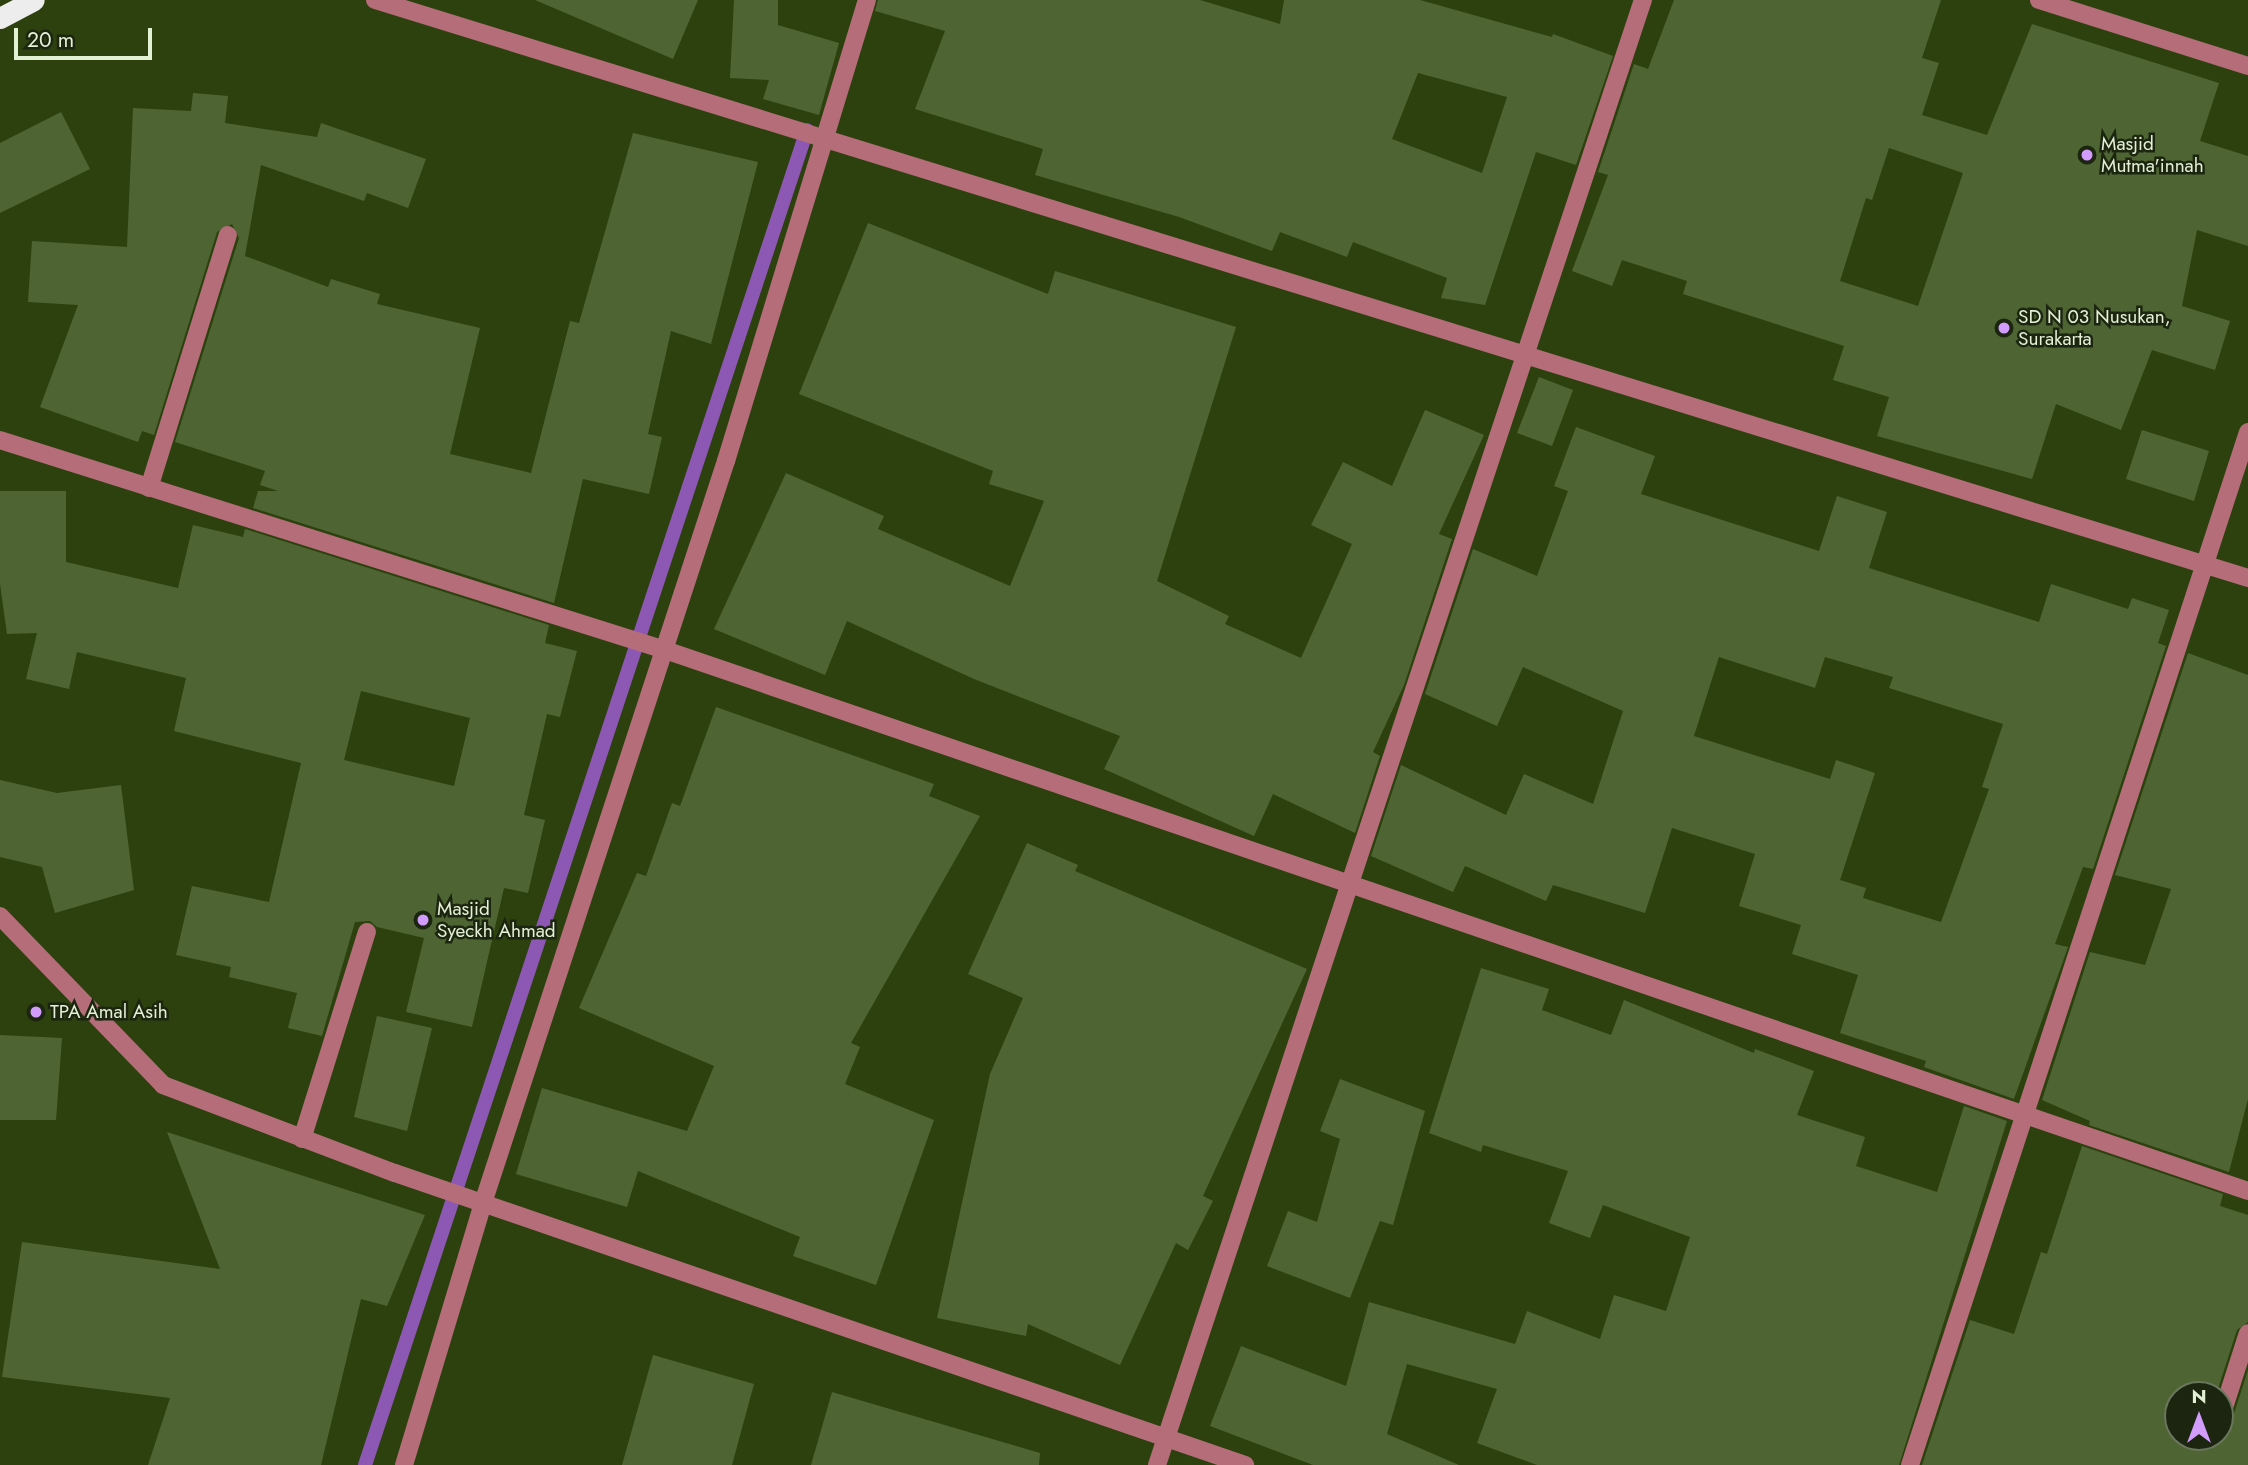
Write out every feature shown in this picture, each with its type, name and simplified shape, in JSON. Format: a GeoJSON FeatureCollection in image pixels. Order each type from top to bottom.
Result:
{"type":"FeatureCollection","features":[{"type":"Feature","properties":{"kind":"highway"},"geometry":{"type":"LineString","coordinates":[[0,18],[34,0]]}},
{"type":"Feature","properties":{"kind":"street"},"geometry":{"type":"LineString","coordinates":[[375,0],[2248,578]]}},
{"type":"Feature","properties":{"kind":"street"},"geometry":{"type":"LineString","coordinates":[[404,1465],[478,1201],[660,648],[867,0]]}},
{"type":"Feature","properties":{"kind":"street"},"geometry":{"type":"LineString","coordinates":[[1157,1465],[1643,0]]}},
{"type":"Feature","properties":{"kind":"street"},"geometry":{"type":"LineString","coordinates":[[2039,0],[2248,66]]}},
{"type":"Feature","properties":{"kind":"street"},"geometry":{"type":"LineString","coordinates":[[149,488],[228,235]]}},
{"type":"Feature","properties":{"kind":"street"},"geometry":{"type":"LineString","coordinates":[[1910,1465],[2248,432]]}},
{"type":"Feature","properties":{"kind":"street"},"geometry":{"type":"LineString","coordinates":[[0,440],[580,625],[660,648],[2248,1191]]}},
{"type":"Feature","properties":{"kind":"street"},"geometry":{"type":"LineString","coordinates":[[0,916],[163,1085],[395,1173],[1245,1465]]}},
{"type":"Feature","properties":{"kind":"street"},"geometry":{"type":"LineString","coordinates":[[302,1139],[367,932]]}},
{"type":"Feature","properties":{"kind":"street"},"geometry":{"type":"LineString","coordinates":[[2233,1381],[2248,1333]]}},
{"type":"Feature","properties":{"kind":"building"},"geometry":{"type":"Polygon","coordinates":[[[535,0],[698,0],[673,59],[535,0]]]}},
{"type":"Feature","properties":{"kind":"building"},"geometry":{"type":"Polygon","coordinates":[[[734,0],[778,0],[778,25],[839,43],[819,115],[763,99],[769,80],[730,78],[734,0]]]}},
{"type":"Feature","properties":{"kind":"building"},"geometry":{"type":"Polygon","coordinates":[[[878,0],[1200,0],[1280,24],[1284,0],[1420,0],[1552,37],[1553,34],[1613,56],[1576,165],[1536,152],[1485,305],[1441,298],[1447,278],[1353,242],[1347,257],[1280,232],[1272,251],[1179,217],[1035,175],[1043,149],[915,109],[945,31],[875,11],[878,0]],[[1418,73],[1392,139],[1482,173],[1507,97],[1418,73]]]}},
{"type":"Feature","properties":{"kind":"building"},"geometry":{"type":"Polygon","coordinates":[[[1674,0],[1941,0],[1922,58],[1939,63],[1922,115],[1987,135],[2032,24],[2219,83],[2200,141],[2248,156],[2248,246],[2197,230],[2182,306],[2230,321],[2215,370],[2152,350],[2121,430],[2056,404],[2032,479],[1877,436],[1889,397],[1833,380],[1844,346],[1683,294],[1687,281],[1622,260],[1612,286],[1572,271],[1608,175],[1598,172],[1634,64],[1648,69],[1674,0]],[[1889,148],[1872,200],[1866,198],[1840,281],[1918,306],[1963,173],[1889,148]]]}},
{"type":"Feature","properties":{"kind":"building"},"geometry":{"type":"Polygon","coordinates":[[[193,93],[228,96],[225,123],[317,137],[321,123],[426,159],[408,208],[367,193],[364,201],[261,165],[245,256],[328,287],[331,279],[380,294],[377,304],[480,328],[450,454],[531,473],[570,321],[579,323],[633,133],[758,162],[711,344],[671,331],[648,434],[662,437],[649,494],[583,479],[554,603],[253,508],[258,491],[278,491],[260,485],[265,471],[175,442],[239,238],[232,224],[217,232],[154,435],[142,431],[138,442],[40,407],[78,305],[28,302],[32,241],[127,247],[133,108],[191,111],[193,93]]]}},
{"type":"Feature","properties":{"kind":"building"},"geometry":{"type":"Polygon","coordinates":[[[61,112],[90,169],[0,213],[0,143],[61,112]]]}},
{"type":"Feature","properties":{"kind":"building"},"geometry":{"type":"Polygon","coordinates":[[[868,223],[1048,294],[1055,271],[1236,327],[1157,581],[1229,616],[1225,624],[1301,658],[1352,544],[1311,525],[1343,462],[1392,486],[1425,410],[1484,435],[1439,534],[1452,539],[1404,685],[1373,752],[1380,756],[1355,833],[1273,794],[1254,836],[1104,769],[1120,736],[974,679],[847,621],[825,675],[714,629],[786,473],[884,516],[878,529],[1010,586],[1044,501],[989,484],[993,471],[799,394],[868,223]]]}},
{"type":"Feature","properties":{"kind":"building"},"geometry":{"type":"Polygon","coordinates":[[[1539,377],[1573,390],[1552,446],[1517,433],[1539,377]]]}},
{"type":"Feature","properties":{"kind":"building"},"geometry":{"type":"Polygon","coordinates":[[[1576,427],[1655,456],[1641,494],[1819,551],[1837,496],[1887,512],[1869,568],[2039,622],[2051,584],[2128,609],[2132,598],[2169,610],[2158,643],[2166,646],[2093,869],[2083,867],[2055,944],[2068,947],[2014,1099],[1924,1067],[1926,1061],[1840,1033],[1858,975],[1792,954],[1801,925],[1739,906],[1755,854],[1672,828],[1645,913],[1553,885],[1546,901],[1465,866],[1453,892],[1371,856],[1401,765],[1506,815],[1524,774],[1593,804],[1623,711],[1523,667],[1497,726],[1425,694],[1473,549],[1537,576],[1568,491],[1554,486],[1576,427]],[[1719,657],[1694,736],[1830,779],[1836,760],[1875,773],[1840,880],[1866,888],[1863,898],[1941,922],[1989,789],[1982,787],[2003,724],[1889,688],[1893,677],[1825,657],[1815,688],[1719,657]]]}},
{"type":"Feature","properties":{"kind":"building"},"geometry":{"type":"Polygon","coordinates":[[[2142,430],[2209,451],[2194,501],[2126,479],[2142,430]]]}},
{"type":"Feature","properties":{"kind":"building"},"geometry":{"type":"Polygon","coordinates":[[[0,491],[66,491],[66,562],[178,588],[193,525],[243,537],[245,529],[549,625],[545,643],[577,651],[560,717],[547,714],[524,815],[545,820],[528,893],[504,888],[472,1027],[406,1012],[424,938],[377,927],[370,921],[355,922],[322,1036],[288,1028],[297,993],[229,977],[231,967],[176,955],[192,886],[269,902],[301,763],[174,731],[186,678],[77,652],[69,689],[26,679],[37,633],[7,634],[0,584],[0,491]],[[361,691],[344,760],[454,786],[470,718],[361,691]]]}},
{"type":"Feature","properties":{"kind":"building"},"geometry":{"type":"Polygon","coordinates":[[[2188,653],[2248,675],[2248,1099],[2229,1172],[2089,1125],[2090,1121],[2042,1100],[2090,952],[2145,965],[2171,889],[2115,875],[2188,653]]]}},
{"type":"Feature","properties":{"kind":"building"},"geometry":{"type":"Polygon","coordinates":[[[716,707],[934,784],[929,796],[980,816],[851,1043],[860,1047],[845,1084],[934,1120],[876,1285],[793,1256],[800,1237],[638,1171],[627,1207],[516,1174],[542,1088],[687,1131],[714,1066],[579,1008],[637,873],[646,876],[672,803],[680,806],[716,707]]]}},
{"type":"Feature","properties":{"kind":"building"},"geometry":{"type":"Polygon","coordinates":[[[0,780],[57,793],[121,785],[134,890],[55,913],[42,867],[0,857],[0,780]]]}},
{"type":"Feature","properties":{"kind":"building"},"geometry":{"type":"Polygon","coordinates":[[[1027,843],[1078,865],[1075,871],[1307,969],[1203,1196],[1213,1201],[1188,1250],[1176,1243],[1120,1365],[1028,1324],[1026,1336],[937,1318],[990,1074],[1023,998],[968,974],[1027,843]]]}},
{"type":"Feature","properties":{"kind":"building"},"geometry":{"type":"Polygon","coordinates":[[[1481,968],[1549,989],[1542,1010],[1611,1035],[1624,1000],[1754,1053],[1755,1049],[1814,1071],[1797,1115],[1865,1137],[1856,1166],[1937,1192],[1964,1106],[2007,1121],[1899,1465],[1537,1465],[1477,1443],[1497,1389],[1407,1364],[1387,1434],[1459,1465],[1313,1465],[1210,1426],[1241,1346],[1346,1386],[1369,1302],[1515,1344],[1527,1311],[1600,1339],[1614,1295],[1666,1311],[1690,1237],[1603,1205],[1590,1238],[1549,1223],[1568,1171],[1483,1145],[1481,1152],[1429,1133],[1481,968]]]}},
{"type":"Feature","properties":{"kind":"building"},"geometry":{"type":"Polygon","coordinates":[[[377,1016],[432,1028],[407,1131],[354,1117],[377,1016]]]}},
{"type":"Feature","properties":{"kind":"building"},"geometry":{"type":"Polygon","coordinates":[[[0,1035],[62,1038],[56,1120],[0,1120],[0,1035]]]}},
{"type":"Feature","properties":{"kind":"building"},"geometry":{"type":"Polygon","coordinates":[[[1340,1079],[1425,1111],[1393,1225],[1380,1221],[1350,1298],[1267,1266],[1288,1211],[1317,1222],[1340,1139],[1320,1131],[1340,1079]]]}},
{"type":"Feature","properties":{"kind":"building"},"geometry":{"type":"Polygon","coordinates":[[[167,1132],[425,1215],[387,1306],[361,1299],[321,1465],[148,1465],[170,1398],[2,1377],[22,1242],[220,1269],[167,1132]]]}},
{"type":"Feature","properties":{"kind":"building"},"geometry":{"type":"Polygon","coordinates":[[[2082,1146],[2223,1194],[2220,1206],[2248,1215],[2248,1322],[2237,1330],[2221,1381],[2164,1381],[2164,1451],[2234,1451],[2234,1414],[2248,1370],[2248,1465],[1922,1465],[1970,1320],[2014,1334],[2041,1252],[2047,1254],[2082,1146]]]}},
{"type":"Feature","properties":{"kind":"building"},"geometry":{"type":"Polygon","coordinates":[[[653,1355],[754,1384],[732,1465],[622,1465],[653,1355]]]}},
{"type":"Feature","properties":{"kind":"building"},"geometry":{"type":"Polygon","coordinates":[[[832,1392],[1040,1453],[1039,1465],[811,1465],[832,1392]]]}},
{"type":"Feature","properties":{"kind":"waterway"},"geometry":{"type":"LineString","coordinates":[[365,1465],[807,130]]}},
{"type":"Feature","properties":{"kind":"place","name":"Masjid Mutma'innah"},"geometry":{"type":"Point","coordinates":[2087,155]}},
{"type":"Feature","properties":{"kind":"place","name":"SD N 03 Nusukan, Surakarta"},"geometry":{"type":"Point","coordinates":[2004,328]}},
{"type":"Feature","properties":{"kind":"place","name":"Masjid Syeckh Ahmad"},"geometry":{"type":"Point","coordinates":[423,920]}},
{"type":"Feature","properties":{"kind":"place","name":"TPA Amal Asih"},"geometry":{"type":"Point","coordinates":[36,1012]}}]}
